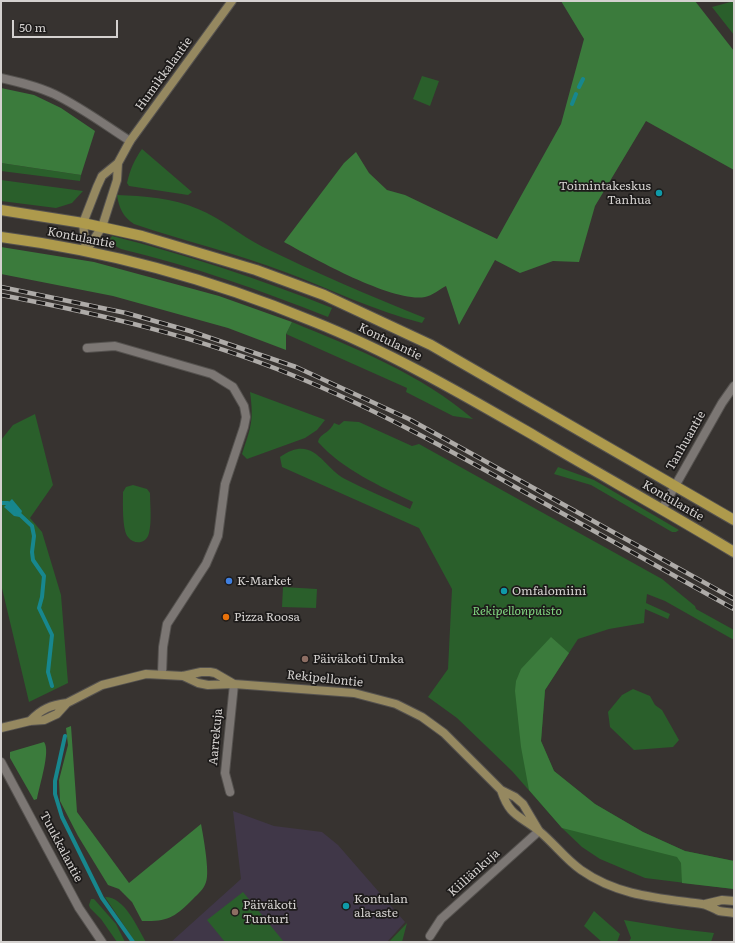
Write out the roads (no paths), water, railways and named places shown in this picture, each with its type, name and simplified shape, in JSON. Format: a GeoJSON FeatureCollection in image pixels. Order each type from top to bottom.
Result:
{"type":"FeatureCollection","features":[{"type":"Feature","properties":{"kind":"main road","name":"Kontulantie"},"geometry":{"type":"LineString","coordinates":[[1,210],[83,223],[187,248],[256,270],[324,295],[383,321],[431,345],[734,520]]}},
{"type":"Feature","properties":{"kind":"main road","name":"Kontulantie"},"geometry":{"type":"LineString","coordinates":[[1,236],[86,251],[180,274],[249,296],[313,321],[378,350],[442,382],[734,552]]}},
{"type":"Feature","properties":{"kind":"street","name":"Humikkalantie"},"geometry":{"type":"LineString","coordinates":[[86,251],[83,223],[102,176],[118,163],[130,141],[232,1]]}},
{"type":"Feature","properties":{"kind":"street"},"geometry":{"type":"LineString","coordinates":[[1,78],[54,94],[80,108],[130,141]]}},
{"type":"Feature","properties":{"kind":"street","name":"Humikkalantie"},"geometry":{"type":"LineString","coordinates":[[86,251],[102,227],[117,180],[118,163]]}},
{"type":"Feature","properties":{"kind":"street"},"geometry":{"type":"LineString","coordinates":[[87,348],[115,346],[212,374],[233,387],[244,406],[246,417],[244,427],[224,484],[218,536],[206,564],[167,624],[162,646],[162,674]]}},
{"type":"Feature","properties":{"kind":"street","name":"Tanhuantie"},"geometry":{"type":"LineString","coordinates":[[662,509],[722,403],[734,386]]}},
{"type":"Feature","properties":{"kind":"street","name":"Rekipellontie"},"geometry":{"type":"LineString","coordinates":[[182,676],[200,672],[215,673],[234,684]]}},
{"type":"Feature","properties":{"kind":"street","name":"Rekipellontie"},"geometry":{"type":"LineString","coordinates":[[1,728],[30,721],[39,711],[52,705],[67,703],[102,685],[146,674],[182,676],[198,683],[208,685],[234,684],[354,693],[396,704],[422,717],[444,733],[501,790],[515,797],[522,804],[539,831]]}},
{"type":"Feature","properties":{"kind":"street","name":"Aarrekuja"},"geometry":{"type":"LineString","coordinates":[[230,792],[225,773],[234,684]]}},
{"type":"Feature","properties":{"kind":"street","name":"Tuukkalantie"},"geometry":{"type":"LineString","coordinates":[[1,762],[79,908],[102,942]]}},
{"type":"Feature","properties":{"kind":"street","name":"Rekipellontie"},"geometry":{"type":"LineString","coordinates":[[501,790],[506,805],[517,817],[539,831],[581,870],[604,883],[624,892],[646,897],[705,904],[721,912],[734,913]]}},
{"type":"Feature","properties":{"kind":"street","name":"Kiiliänkuja"},"geometry":{"type":"LineString","coordinates":[[430,936],[441,919],[539,831]]}},
{"type":"Feature","properties":{"kind":"street","name":"Rekipellontie"},"geometry":{"type":"LineString","coordinates":[[705,904],[722,900],[734,901]]}},
{"type":"Feature","properties":{"kind":"water"},"geometry":{"type":"Polygon","coordinates":[[[12,499],[22,511],[20,517],[14,516],[4,507],[12,499]]]}},
{"type":"Feature","properties":{"kind":"waterway"},"geometry":{"type":"LineString","coordinates":[[579,87],[583,79]]}},
{"type":"Feature","properties":{"kind":"waterway"},"geometry":{"type":"LineString","coordinates":[[572,104],[576,94]]}},
{"type":"Feature","properties":{"kind":"waterway"},"geometry":{"type":"LineString","coordinates":[[1,503],[8,503],[11,506]]}},
{"type":"Feature","properties":{"kind":"waterway"},"geometry":{"type":"LineString","coordinates":[[17,512],[32,526],[34,536],[32,552],[33,560],[44,576],[42,597],[39,608],[52,635],[48,672],[52,686]]}},
{"type":"Feature","properties":{"kind":"waterway"},"geometry":{"type":"LineString","coordinates":[[65,736],[55,781],[55,794],[62,817],[102,898],[133,942]]}},
{"type":"Feature","properties":{"kind":"railway"},"geometry":{"type":"LineString","coordinates":[[1,287],[126,313],[190,331],[296,367],[409,419],[734,599]]}},
{"type":"Feature","properties":{"kind":"railway"},"geometry":{"type":"LineString","coordinates":[[1,295],[75,310],[185,338],[257,361],[323,388],[385,417],[445,448],[734,609]]}},
{"type":"Feature","properties":{"kind":"place","name":"Toimintakeskus Tanhua"},"geometry":{"type":"Point","coordinates":[659,193]}},
{"type":"Feature","properties":{"kind":"place","name":"K-Market"},"geometry":{"type":"Point","coordinates":[229,581]}},
{"type":"Feature","properties":{"kind":"place","name":"Omfalomiini"},"geometry":{"type":"Point","coordinates":[504,591]}},
{"type":"Feature","properties":{"kind":"place","name":"Pizza Roosa"},"geometry":{"type":"Point","coordinates":[226,617]}},
{"type":"Feature","properties":{"kind":"place","name":"Päiväkoti Umka"},"geometry":{"type":"Point","coordinates":[305,659]}},
{"type":"Feature","properties":{"kind":"place","name":"Kontulan ala-aste"},"geometry":{"type":"Point","coordinates":[346,906]}},
{"type":"Feature","properties":{"kind":"place","name":"Päiväkoti Tunturi"},"geometry":{"type":"Point","coordinates":[235,912]}},
{"type":"Feature","properties":{"kind":"park label","name":"Rekipellonpuisto"},"geometry":{"type":"Point","coordinates":[517,611]}}]}
